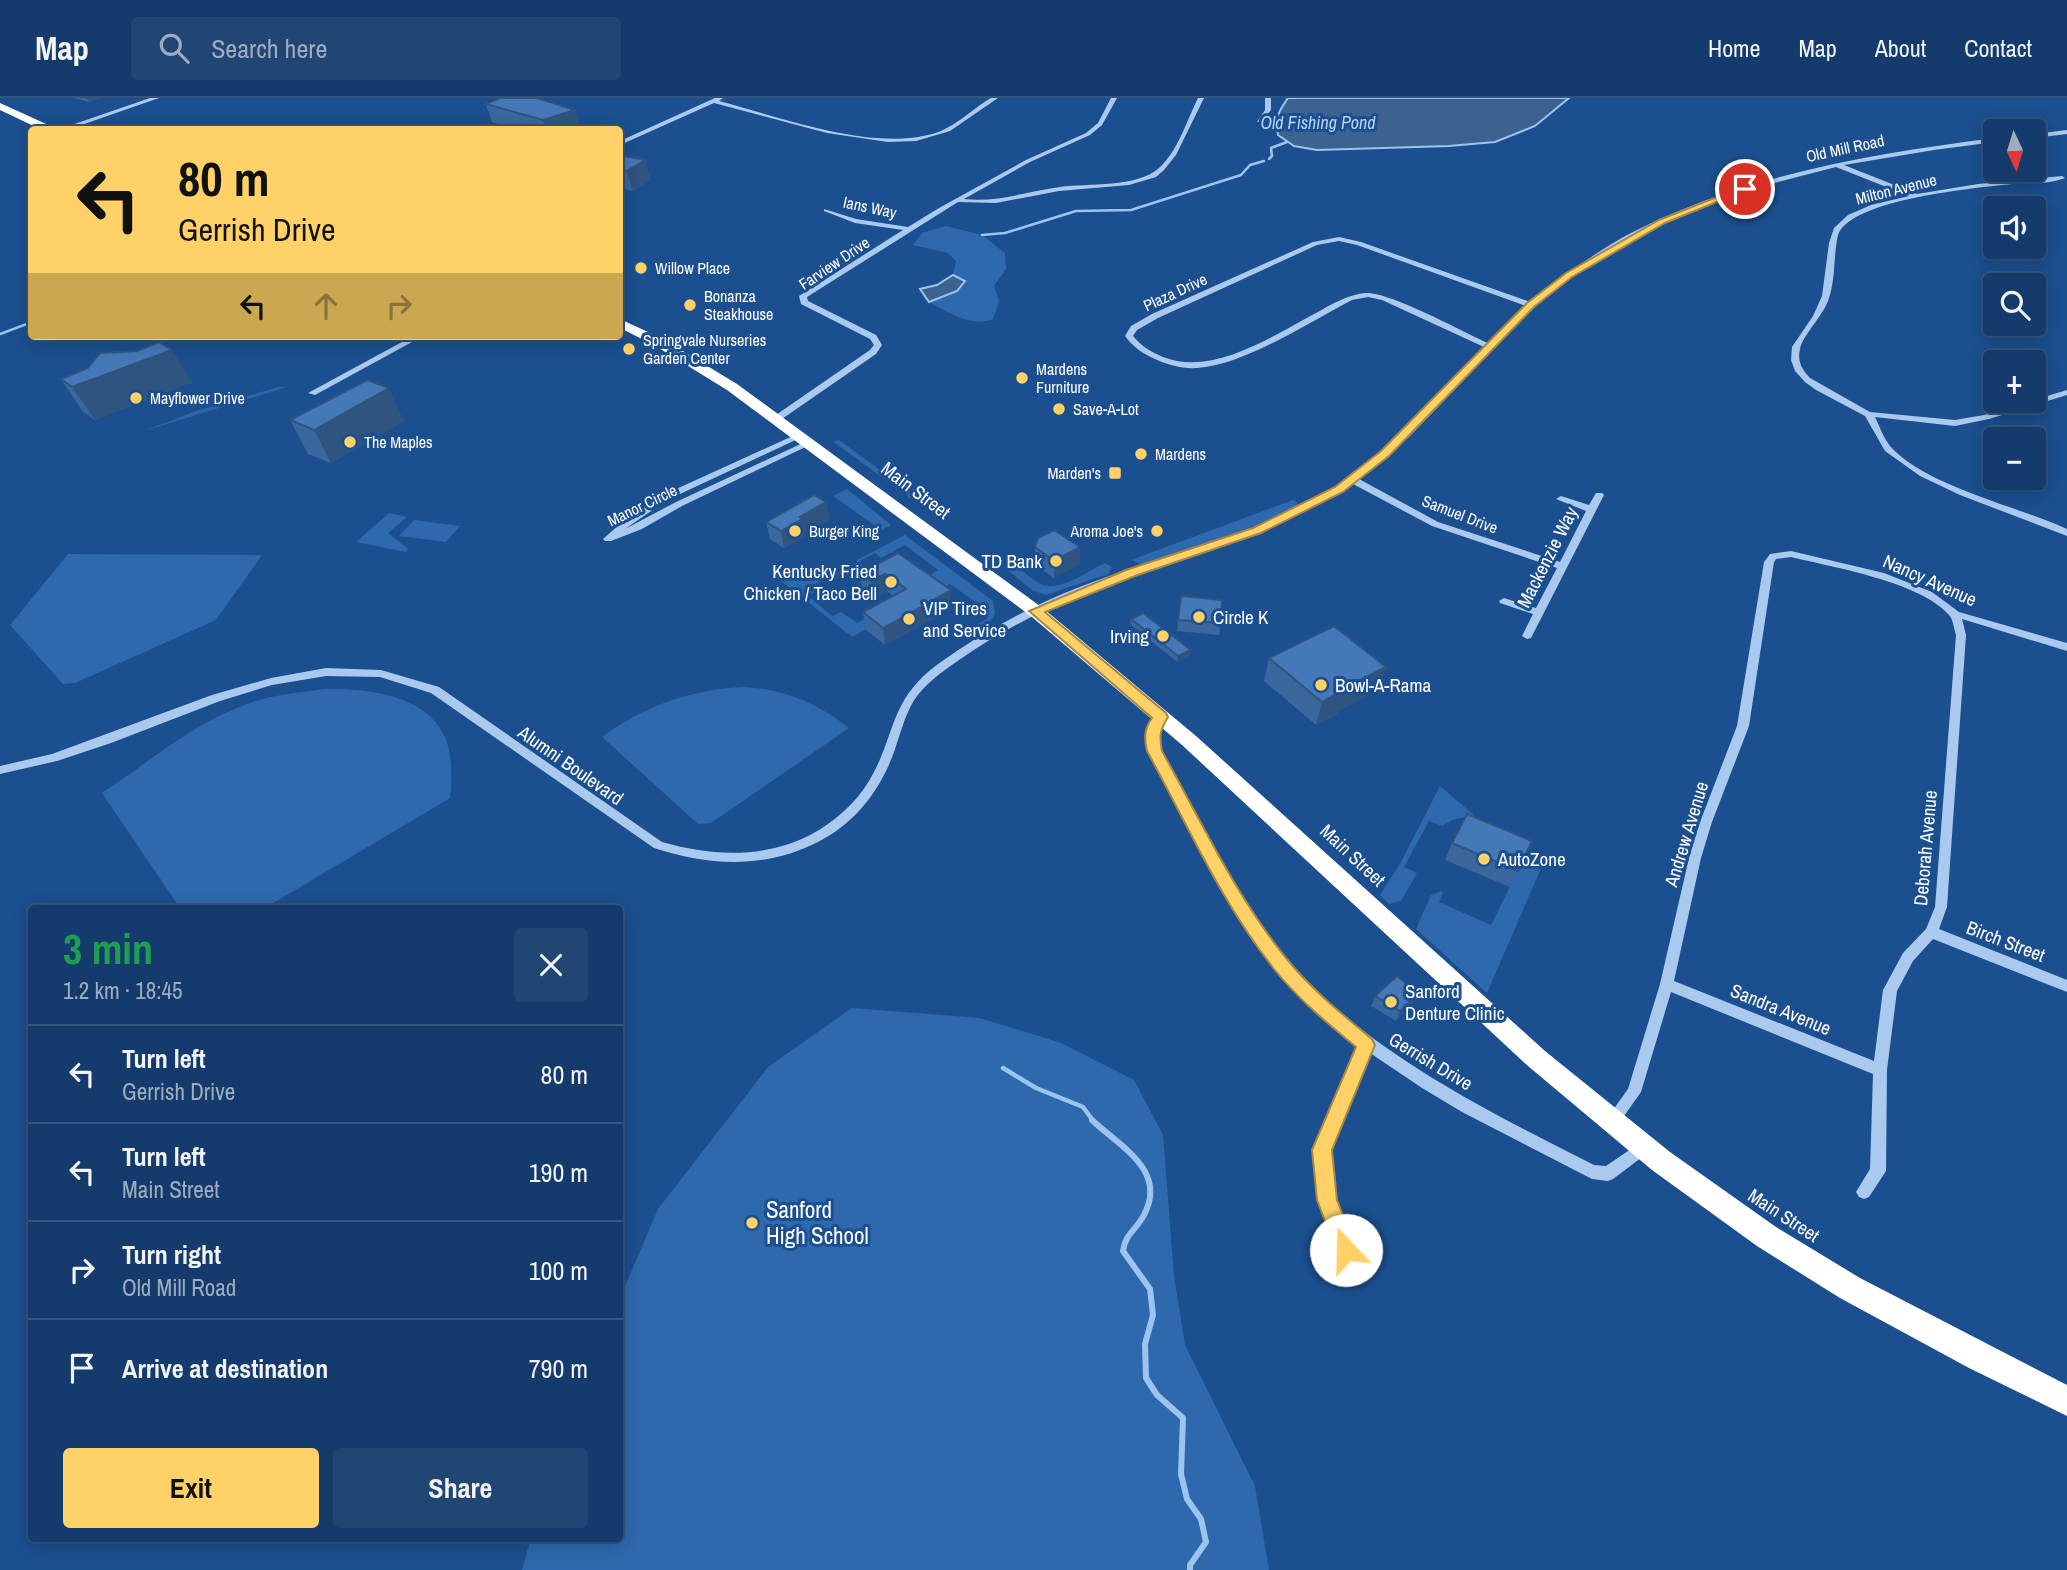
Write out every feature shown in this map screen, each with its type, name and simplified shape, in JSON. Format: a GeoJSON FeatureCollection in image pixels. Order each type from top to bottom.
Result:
{"type":"FeatureCollection","features":[{"type":"Feature","properties":{"kind":"highway"},"geometry":{"type":"LineString","coordinates":[[0,106],[42,126]]}},
{"type":"Feature","properties":{"kind":"highway","name":"Main Street"},"geometry":{"type":"LineString","coordinates":[[623,325],[697,362],[1035,611],[1161,717],[1527,1050],[1644,1147],[1725,1208],[1808,1263],[1897,1314],[2067,1401]]}},
{"type":"Feature","properties":{"kind":"street"},"geometry":{"type":"LineString","coordinates":[[72,126],[156,98]]}},
{"type":"Feature","properties":{"kind":"street"},"geometry":{"type":"LineString","coordinates":[[623,142],[717,100],[854,136],[899,141],[945,131],[995,98]]}},
{"type":"Feature","properties":{"kind":"street","name":"Farview Drive"},"geometry":{"type":"LineString","coordinates":[[776,419],[878,347],[873,337],[804,302],[803,296],[958,200],[1030,160],[1088,134],[1100,124],[1114,98]]}},
{"type":"Feature","properties":{"kind":"street"},"geometry":{"type":"LineString","coordinates":[[958,200],[995,201],[1056,189],[1131,181],[1150,176],[1164,166],[1200,98]]}},
{"type":"Feature","properties":{"kind":"street"},"geometry":{"type":"LineString","coordinates":[[1259,121],[1268,110],[1268,98]]}},
{"type":"Feature","properties":{"kind":"street"},"geometry":{"type":"LineString","coordinates":[[2046,135],[2067,132]]}},
{"type":"Feature","properties":{"kind":"street","name":"Old Mill Road"},"geometry":{"type":"LineString","coordinates":[[1035,611],[1130,573],[1264,527],[1320,500],[1353,480],[1385,454],[1531,305],[1572,273],[1670,217],[1757,185],[1837,164],[1983,142]]}},
{"type":"Feature","properties":{"kind":"street"},"geometry":{"type":"LineString","coordinates":[[1837,164],[1918,197]]}},
{"type":"Feature","properties":{"kind":"street","name":"Milton Avenue"},"geometry":{"type":"LineString","coordinates":[[1868,414],[1808,379],[1798,366],[1795,351],[1826,297],[1835,233],[1839,225],[1856,213],[1918,197],[1982,185],[2065,176]]}},
{"type":"Feature","properties":{"kind":"street","name":"Ians Way"},"geometry":{"type":"LineString","coordinates":[[826,210],[855,221],[910,229]]}},
{"type":"Feature","properties":{"kind":"street","name":"Plaza Drive"},"geometry":{"type":"LineString","coordinates":[[1490,347],[1384,298],[1368,295],[1350,298],[1234,356],[1207,364],[1187,365],[1162,360],[1140,348],[1129,336],[1134,328],[1155,316],[1315,243],[1331,239],[1359,243],[1531,305]]}},
{"type":"Feature","properties":{"kind":"street"},"geometry":{"type":"LineString","coordinates":[[312,393],[411,340]]}},
{"type":"Feature","properties":{"kind":"street"},"geometry":{"type":"LineString","coordinates":[[1868,414],[1955,423],[1986,417],[2067,392]]}},
{"type":"Feature","properties":{"kind":"street"},"geometry":{"type":"LineString","coordinates":[[1868,414],[1889,449],[1915,470],[1950,487],[2027,515],[2067,533]]}},
{"type":"Feature","properties":{"kind":"street","name":"Manor Circle"},"geometry":{"type":"LineString","coordinates":[[805,440],[639,527],[608,539],[628,521],[670,497],[805,440]]}},
{"type":"Feature","properties":{"kind":"street","name":"Samuel Drive"},"geometry":{"type":"LineString","coordinates":[[1353,480],[1435,524],[1562,566]]}},
{"type":"Feature","properties":{"kind":"street","name":"Mackenzie Way"},"geometry":{"type":"LineString","coordinates":[[1528,636],[1599,495]]}},
{"type":"Feature","properties":{"kind":"street"},"geometry":{"type":"LineString","coordinates":[[1561,499],[1591,509]]}},
{"type":"Feature","properties":{"kind":"street","name":"Nancy Avenue"},"geometry":{"type":"LineString","coordinates":[[1777,554],[1803,557],[1880,575],[1936,598],[1955,614],[2067,647]]}},
{"type":"Feature","properties":{"kind":"street","name":"Andrew Avenue"},"geometry":{"type":"LineString","coordinates":[[1612,1121],[1634,1093],[1667,984],[1695,858],[1743,726],[1769,562],[1777,554]]}},
{"type":"Feature","properties":{"kind":"street"},"geometry":{"type":"LineString","coordinates":[[1504,601],[1539,612]]}},
{"type":"Feature","properties":{"kind":"street","name":"Alumni Boulevard"},"geometry":{"type":"LineString","coordinates":[[0,770],[51,759],[267,683],[317,674],[371,674],[400,678],[435,690],[659,845],[704,858],[758,856],[797,846],[844,819],[875,780],[905,703],[915,690],[949,663],[1035,611]]}},
{"type":"Feature","properties":{"kind":"street","name":"Deborah Avenue"},"geometry":{"type":"LineString","coordinates":[[1864,1192],[1878,1171],[1880,1070],[1890,990],[1908,957],[1931,932],[1938,919],[1961,635],[1955,614]]}},
{"type":"Feature","properties":{"kind":"street","name":"Gerrish Drive"},"geometry":{"type":"LineString","coordinates":[[1161,717],[1153,727],[1155,751],[1249,920],[1281,965],[1322,1008],[1366,1045],[1494,1120],[1592,1171],[1608,1174],[1644,1147]]}},
{"type":"Feature","properties":{"kind":"street","name":"Birch Street"},"geometry":{"type":"LineString","coordinates":[[1931,932],[2067,986]]}},
{"type":"Feature","properties":{"kind":"street","name":"Sandra Avenue"},"geometry":{"type":"LineString","coordinates":[[1667,984],[1880,1070]]}},
{"type":"Feature","properties":{"kind":"street"},"geometry":{"type":"LineString","coordinates":[[1346,1250],[1327,1200],[1322,1150],[1366,1045]]}},
{"type":"Feature","properties":{"kind":"shaded area"},"geometry":{"type":"Polygon","coordinates":[[[946,226],[982,235],[1005,253],[1006,269],[994,286],[999,301],[993,319],[977,322],[969,320],[929,302],[957,291],[965,281],[953,275],[956,261],[948,253],[913,245],[922,233],[946,226]]]}},
{"type":"Feature","properties":{"kind":"shaded area"},"geometry":{"type":"Polygon","coordinates":[[[287,387],[144,431],[196,411],[287,387]]]}},
{"type":"Feature","properties":{"kind":"shaded area"},"geometry":{"type":"Polygon","coordinates":[[[839,440],[914,495],[919,492],[926,495],[913,500],[834,442],[839,440]]]}},
{"type":"Feature","properties":{"kind":"shaded area"},"geometry":{"type":"Polygon","coordinates":[[[847,489],[891,525],[864,539],[851,534],[877,527],[833,496],[847,489]]]}},
{"type":"Feature","properties":{"kind":"shaded area"},"geometry":{"type":"Polygon","coordinates":[[[1293,500],[1298,503],[1296,507],[1249,528],[1148,563],[1140,564],[1131,560],[1293,500]]]}},
{"type":"Feature","properties":{"kind":"shaded area"},"geometry":{"type":"Polygon","coordinates":[[[389,513],[407,517],[388,533],[408,549],[406,552],[356,542],[389,513]]]}},
{"type":"Feature","properties":{"kind":"shaded area"},"geometry":{"type":"Polygon","coordinates":[[[414,520],[460,526],[446,542],[399,536],[414,520]]]}},
{"type":"Feature","properties":{"kind":"shaded area"},"geometry":{"type":"Polygon","coordinates":[[[905,535],[993,601],[995,614],[990,622],[969,634],[963,633],[988,618],[979,611],[980,605],[950,584],[852,637],[780,580],[794,575],[802,581],[838,572],[844,578],[835,574],[811,586],[817,591],[808,596],[832,616],[841,612],[857,623],[865,619],[863,617],[939,582],[930,575],[938,570],[905,545],[881,558],[875,553],[860,561],[864,567],[857,563],[857,560],[905,535]]]}},
{"type":"Feature","properties":{"kind":"shaded area"},"geometry":{"type":"Polygon","coordinates":[[[68,554],[262,555],[216,620],[75,683],[63,684],[10,625],[68,554]]]}},
{"type":"Feature","properties":{"kind":"shaded area"},"geometry":{"type":"Polygon","coordinates":[[[1105,563],[1112,567],[1108,574],[1046,595],[1032,590],[1005,568],[1019,568],[1040,584],[1054,586],[1069,582],[1105,563]]]}},
{"type":"Feature","properties":{"kind":"shaded area"},"geometry":{"type":"Polygon","coordinates":[[[742,687],[771,690],[799,698],[825,711],[849,728],[711,823],[698,824],[602,737],[651,708],[686,696],[742,687]]]}},
{"type":"Feature","properties":{"kind":"shaded area"},"geometry":{"type":"Polygon","coordinates":[[[326,689],[368,691],[408,702],[425,712],[438,725],[447,743],[451,765],[450,798],[270,905],[178,905],[102,793],[214,718],[256,701],[326,689]]]}},
{"type":"Feature","properties":{"kind":"shaded area"},"geometry":{"type":"Polygon","coordinates":[[[1440,786],[1474,815],[1452,820],[1442,826],[1429,821],[1404,867],[1417,873],[1401,901],[1389,904],[1380,895],[1400,864],[1440,786]]]}},
{"type":"Feature","properties":{"kind":"shaded area"},"geometry":{"type":"Polygon","coordinates":[[[1524,858],[1542,866],[1487,993],[1416,929],[1431,895],[1441,891],[1443,893],[1439,902],[1491,925],[1524,858]]]}},
{"type":"Feature","properties":{"kind":"shaded area"},"geometry":{"type":"Polygon","coordinates":[[[852,1008],[980,1018],[1061,1043],[1134,1080],[1163,1135],[1174,1276],[1185,1345],[1255,1486],[1269,1570],[522,1570],[530,1542],[623,1542],[623,1291],[658,1209],[768,1067],[852,1008]]]}},
{"type":"Feature","properties":{"kind":"water","name":"Old Fishing Pond"},"geometry":{"type":"Polygon","coordinates":[[[1288,98],[1569,98],[1535,126],[1495,142],[1317,150],[1294,146],[1278,135],[1278,115],[1288,98]]]}},
{"type":"Feature","properties":{"kind":"water"},"geometry":{"type":"Polygon","coordinates":[[[953,275],[965,281],[957,291],[929,302],[920,289],[937,285],[953,275]]]}},
{"type":"Feature","properties":{"kind":"building"},"geometry":{"type":"Polygon","coordinates":[[[500,98],[537,98],[575,110],[543,120],[486,104],[500,98]]]}},
{"type":"Feature","properties":{"kind":"building"},"geometry":{"type":"Polygon","coordinates":[[[623,156],[645,160],[627,171],[623,170],[623,156]]]}},
{"type":"Feature","properties":{"kind":"building"},"geometry":{"type":"Polygon","coordinates":[[[159,342],[172,350],[72,387],[61,379],[88,368],[100,353],[137,351],[159,342]]]}},
{"type":"Feature","properties":{"kind":"building"},"geometry":{"type":"Polygon","coordinates":[[[367,380],[389,388],[314,430],[290,420],[367,380]]]}},
{"type":"Feature","properties":{"kind":"building"},"geometry":{"type":"Polygon","coordinates":[[[814,495],[826,502],[781,531],[766,522],[814,495]]]}},
{"type":"Feature","properties":{"kind":"building"},"geometry":{"type":"Polygon","coordinates":[[[1054,530],[1080,547],[1054,561],[1035,547],[1038,538],[1054,530]]]}},
{"type":"Feature","properties":{"kind":"building"},"geometry":{"type":"Polygon","coordinates":[[[898,553],[951,590],[883,628],[863,612],[906,589],[885,574],[871,581],[860,573],[898,553]]]}},
{"type":"Feature","properties":{"kind":"building"},"geometry":{"type":"Polygon","coordinates":[[[1181,596],[1222,600],[1221,623],[1178,620],[1181,596]]]}},
{"type":"Feature","properties":{"kind":"building"},"geometry":{"type":"Polygon","coordinates":[[[1143,613],[1191,650],[1178,656],[1131,619],[1143,613]]]}},
{"type":"Feature","properties":{"kind":"building"},"geometry":{"type":"Polygon","coordinates":[[[1334,626],[1386,667],[1322,702],[1269,658],[1334,626]]]}},
{"type":"Feature","properties":{"kind":"building"},"geometry":{"type":"Polygon","coordinates":[[[1467,814],[1532,841],[1518,871],[1452,843],[1467,814]]]}},
{"type":"Feature","properties":{"kind":"building"},"geometry":{"type":"Polygon","coordinates":[[[1397,976],[1408,985],[1405,988],[1416,996],[1400,1011],[1375,996],[1397,976]]]}},
{"type":"Feature","properties":{"kind":"waterway"},"geometry":{"type":"LineString","coordinates":[[1269,159],[1272,156],[1271,148],[1287,142]]}},
{"type":"Feature","properties":{"kind":"waterway"},"geometry":{"type":"LineString","coordinates":[[982,235],[1005,233],[1076,211],[1131,210],[1241,175],[1250,165],[1264,161]]}},
{"type":"Feature","properties":{"kind":"waterway"},"geometry":{"type":"LineString","coordinates":[[0,334],[28,324]]}},
{"type":"Feature","properties":{"kind":"waterway"},"geometry":{"type":"LineString","coordinates":[[1003,1068],[1036,1088],[1083,1107],[1093,1121]]}},
{"type":"Feature","properties":{"kind":"waterway"},"geometry":{"type":"LineString","coordinates":[[1093,1121],[1137,1160],[1150,1185],[1150,1199],[1144,1215],[1126,1240],[1123,1251],[1150,1289],[1153,1315],[1145,1344],[1146,1378],[1157,1395],[1183,1418],[1181,1474],[1187,1499],[1201,1519],[1206,1542],[1190,1565],[1190,1570]]}},
{"type":"Feature","properties":{"kind":"place","name":"Willow Place"},"geometry":{"type":"Point","coordinates":[641,268]}},
{"type":"Feature","properties":{"kind":"place","name":"Bonanza Steakhouse"},"geometry":{"type":"Point","coordinates":[690,305]}},
{"type":"Feature","properties":{"kind":"place","name":"Springvale Nurseries Garden Center"},"geometry":{"type":"Point","coordinates":[629,349]}},
{"type":"Feature","properties":{"kind":"place","name":"Mardens Furniture"},"geometry":{"type":"Point","coordinates":[1022,378]}},
{"type":"Feature","properties":{"kind":"place","name":"Mayflower Drive"},"geometry":{"type":"Point","coordinates":[136,398]}},
{"type":"Feature","properties":{"kind":"place","name":"Save-A-Lot"},"geometry":{"type":"Point","coordinates":[1059,409]}},
{"type":"Feature","properties":{"kind":"place","name":"The Maples"},"geometry":{"type":"Point","coordinates":[350,442]}},
{"type":"Feature","properties":{"kind":"place","name":"Mardens"},"geometry":{"type":"Point","coordinates":[1141,454]}},
{"type":"Feature","properties":{"kind":"place","name":"Marden's"},"geometry":{"type":"Point","coordinates":[1115,473]}},
{"type":"Feature","properties":{"kind":"place","name":"Burger King"},"geometry":{"type":"Point","coordinates":[795,531]}},
{"type":"Feature","properties":{"kind":"place","name":"Aroma Joe's"},"geometry":{"type":"Point","coordinates":[1157,531]}},
{"type":"Feature","properties":{"kind":"place","name":"TD Bank"},"geometry":{"type":"Point","coordinates":[1056,561]}},
{"type":"Feature","properties":{"kind":"place","name":"Kentucky Fried Chicken / Taco Bell"},"geometry":{"type":"Point","coordinates":[891,582]}},
{"type":"Feature","properties":{"kind":"place","name":"Circle K"},"geometry":{"type":"Point","coordinates":[1199,617]}},
{"type":"Feature","properties":{"kind":"place","name":"VIP Tires and Service"},"geometry":{"type":"Point","coordinates":[909,619]}},
{"type":"Feature","properties":{"kind":"place","name":"Irving"},"geometry":{"type":"Point","coordinates":[1163,636]}},
{"type":"Feature","properties":{"kind":"place","name":"Bowl-A-Rama"},"geometry":{"type":"Point","coordinates":[1321,685]}},
{"type":"Feature","properties":{"kind":"place","name":"AutoZone"},"geometry":{"type":"Point","coordinates":[1484,859]}},
{"type":"Feature","properties":{"kind":"place","name":"Sanford Denture Clinic"},"geometry":{"type":"Point","coordinates":[1391,1002]}},
{"type":"Feature","properties":{"kind":"place","name":"Sanford High School"},"geometry":{"type":"Point","coordinates":[752,1223]}},
{"type":"Feature","properties":{"kind":"route"},"geometry":{"type":"LineString","coordinates":[[1346,1250],[1327,1200],[1322,1150],[1366,1045],[1322,1008],[1281,965],[1249,920],[1214,862],[1155,751],[1153,727],[1161,717],[1035,611],[1130,573],[1257,530],[1339,489],[1385,454],[1531,305],[1569,275],[1662,221],[1745,189]]}}]}
